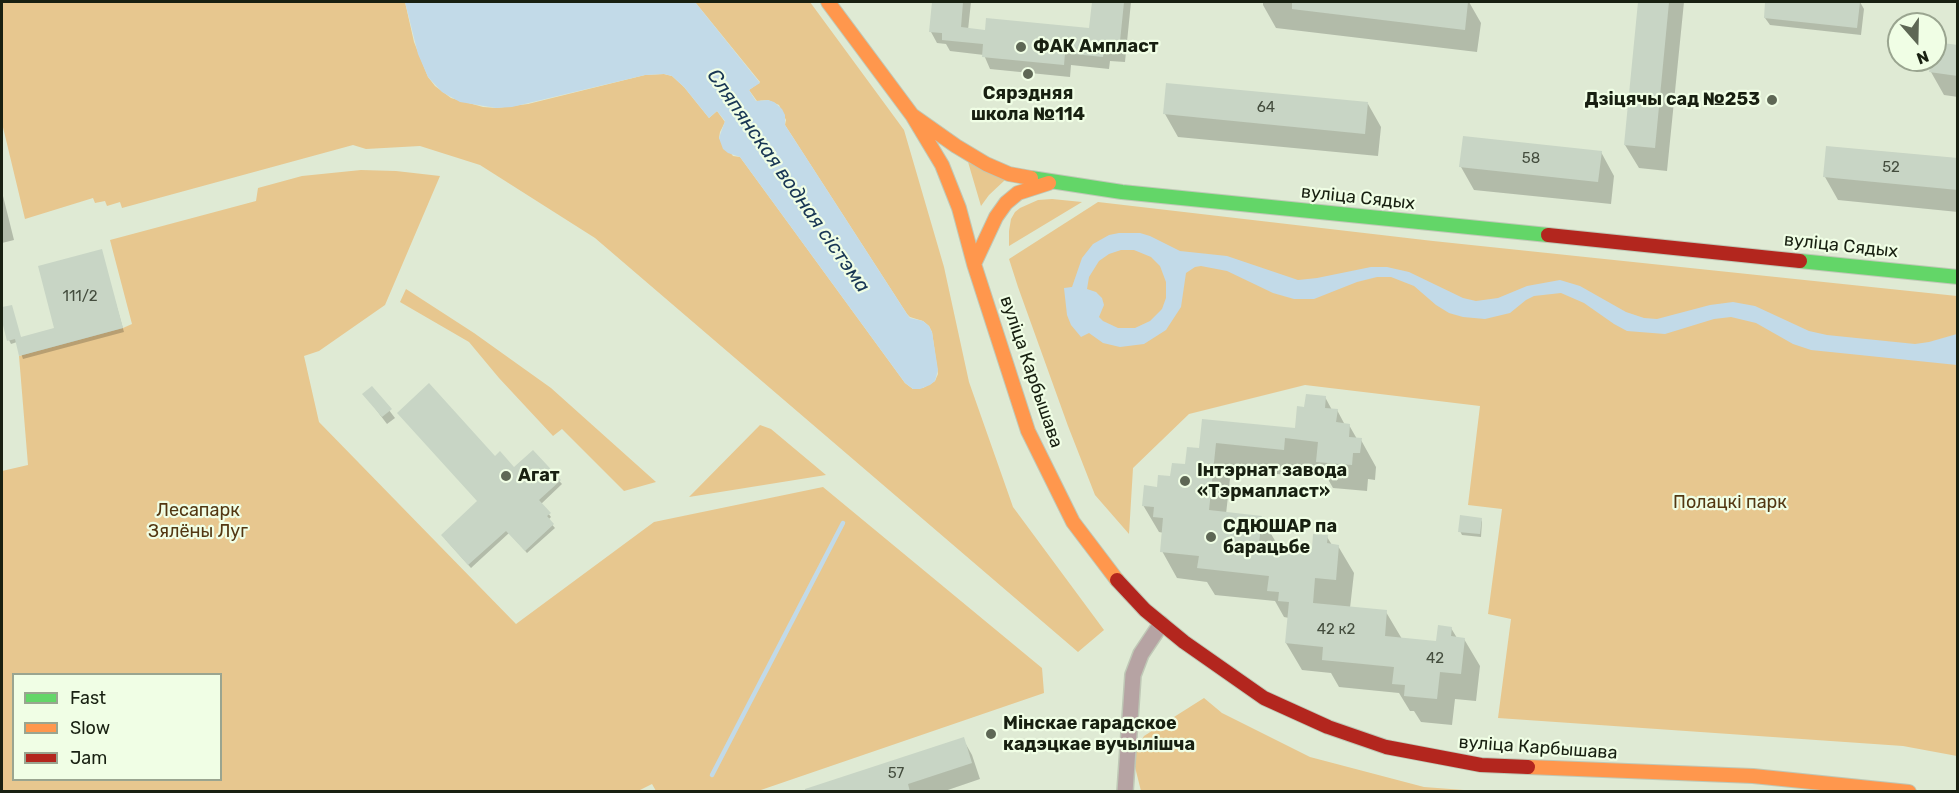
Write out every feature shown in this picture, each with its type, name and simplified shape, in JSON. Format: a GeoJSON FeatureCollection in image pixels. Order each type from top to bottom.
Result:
{"type":"FeatureCollection","features":[{"type":"Feature","properties":{"kind":"main road","name":"вуліца Сядых"},"geometry":{"type":"LineString","coordinates":[[828,2],[912,115],[986,164],[1009,174],[1122,192],[1958,277]]}},
{"type":"Feature","properties":{"kind":"main road","name":"вуліца Карбышава"},"geometry":{"type":"LineString","coordinates":[[912,115],[942,165],[959,208],[974,264],[1028,431],[1073,522],[1112,575],[1133,599],[1161,624],[1264,698],[1328,727],[1386,747],[1422,756],[1481,765],[1506,768],[1753,776],[1879,787],[1909,792]]}},
{"type":"Feature","properties":{"kind":"main road"},"geometry":{"type":"LineString","coordinates":[[974,264],[996,217],[1006,203],[1018,193],[1053,182]]}},
{"type":"Feature","properties":{"kind":"street"},"geometry":{"type":"LineString","coordinates":[[1125,792],[1133,675],[1141,654],[1161,624]]}},
{"type":"Feature","properties":{"kind":"green space"},"geometry":{"type":"Polygon","coordinates":[[[2,2],[405,2],[414,42],[428,77],[435,86],[451,98],[483,107],[496,108],[528,104],[645,75],[672,76],[709,118],[717,111],[725,122],[719,138],[733,156],[740,157],[905,383],[913,389],[923,388],[935,381],[938,374],[932,332],[929,326],[907,314],[785,125],[786,120],[779,105],[768,100],[757,101],[749,90],[760,82],[695,2],[810,2],[904,130],[944,267],[969,382],[1013,507],[1104,630],[1078,652],[595,238],[480,165],[420,146],[366,149],[353,145],[122,208],[120,202],[107,206],[105,201],[95,203],[93,198],[25,219],[2,123],[2,2]]]}},
{"type":"Feature","properties":{"kind":"green space"},"geometry":{"type":"Polygon","coordinates":[[[968,162],[1005,180],[981,206],[968,162]]]}},
{"type":"Feature","properties":{"kind":"green space","name":"Лесапарк Зялёны Луг"},"geometry":{"type":"Polygon","coordinates":[[[361,170],[440,176],[385,305],[319,351],[304,356],[319,422],[516,624],[654,522],[823,487],[1042,668],[1044,693],[758,791],[656,791],[652,784],[636,792],[2,791],[2,471],[28,465],[19,356],[132,324],[110,240],[256,201],[258,188],[302,176],[361,170]]]}},
{"type":"Feature","properties":{"kind":"green space"},"geometry":{"type":"Polygon","coordinates":[[[1038,200],[1082,202],[1009,246],[1011,219],[1015,212],[1038,200]]]}},
{"type":"Feature","properties":{"kind":"green space","name":"Полацкі парк"},"geometry":{"type":"Polygon","coordinates":[[[1098,202],[1433,241],[1957,296],[1957,756],[1903,746],[1498,718],[1511,619],[1488,614],[1502,509],[1468,505],[1480,406],[1305,385],[1189,414],[1133,468],[1129,534],[1095,495],[1009,259],[1098,202]]]}},
{"type":"Feature","properties":{"kind":"green space"},"geometry":{"type":"Polygon","coordinates":[[[406,289],[474,333],[551,388],[656,482],[624,491],[562,429],[553,436],[469,342],[400,302],[406,289]]]}},
{"type":"Feature","properties":{"kind":"green space"},"geometry":{"type":"Polygon","coordinates":[[[760,425],[771,429],[826,475],[689,497],[760,425]]]}},
{"type":"Feature","properties":{"kind":"green space"},"geometry":{"type":"Polygon","coordinates":[[[1204,698],[1222,713],[1310,757],[1424,787],[1477,791],[1141,791],[1135,767],[1136,750],[1144,736],[1204,698]]]}},
{"type":"Feature","properties":{"kind":"water","name":"Сляпянская водная сістэма"},"geometry":{"type":"Polygon","coordinates":[[[405,2],[695,2],[760,83],[749,90],[756,101],[768,100],[782,109],[785,115],[785,125],[907,314],[910,318],[923,321],[929,326],[938,370],[935,381],[920,389],[913,389],[905,383],[740,157],[723,149],[719,138],[725,121],[717,111],[709,118],[672,76],[645,75],[512,107],[496,108],[460,102],[442,92],[428,77],[418,54],[405,2]]]}},
{"type":"Feature","properties":{"kind":"water"},"geometry":{"type":"Polygon","coordinates":[[[1140,233],[1180,251],[1227,256],[1298,280],[1371,267],[1387,267],[1409,272],[1463,298],[1476,301],[1498,298],[1527,286],[1560,280],[1580,286],[1626,312],[1644,318],[1657,319],[1710,305],[1733,302],[1755,306],[1809,331],[1827,335],[1915,344],[1957,334],[1957,365],[1811,350],[1793,344],[1756,323],[1731,317],[1714,319],[1665,334],[1627,331],[1584,303],[1561,293],[1534,296],[1510,313],[1485,319],[1449,313],[1414,286],[1391,277],[1377,277],[1357,282],[1314,299],[1294,299],[1273,293],[1227,271],[1201,266],[1186,273],[1181,307],[1166,330],[1144,344],[1120,347],[1103,343],[1089,333],[1081,337],[1071,325],[1067,315],[1064,288],[1072,287],[1082,258],[1093,244],[1109,235],[1140,233]],[[1121,250],[1109,254],[1099,261],[1089,277],[1087,289],[1096,292],[1102,298],[1104,305],[1099,317],[1118,328],[1135,328],[1150,321],[1162,309],[1166,298],[1166,282],[1160,266],[1151,257],[1134,250],[1121,250]]]}},
{"type":"Feature","properties":{"kind":"building"},"geometry":{"type":"Polygon","coordinates":[[[932,2],[963,2],[961,27],[985,30],[986,18],[1089,28],[1092,2],[1124,2],[1119,51],[1104,50],[1103,57],[1065,53],[1064,65],[982,57],[983,44],[942,40],[942,33],[929,32],[932,2]]]}},
{"type":"Feature","properties":{"kind":"building"},"geometry":{"type":"Polygon","coordinates":[[[1292,2],[1468,2],[1465,30],[1292,9],[1292,2]]]}},
{"type":"Feature","properties":{"kind":"building"},"geometry":{"type":"Polygon","coordinates":[[[1638,2],[1669,2],[1655,148],[1624,145],[1638,2]]]}},
{"type":"Feature","properties":{"kind":"building"},"geometry":{"type":"Polygon","coordinates":[[[1765,2],[1860,2],[1857,28],[1764,18],[1765,2]]]}},
{"type":"Feature","properties":{"kind":"building"},"geometry":{"type":"Polygon","coordinates":[[[1947,44],[1958,45],[1958,76],[1929,72],[1947,72],[1947,44]]]}},
{"type":"Feature","properties":{"kind":"building"},"geometry":{"type":"Polygon","coordinates":[[[1166,83],[1368,102],[1365,134],[1163,114],[1166,83]]]}},
{"type":"Feature","properties":{"kind":"building"},"geometry":{"type":"Polygon","coordinates":[[[1463,136],[1602,151],[1598,182],[1459,167],[1463,136]]]}},
{"type":"Feature","properties":{"kind":"building"},"geometry":{"type":"Polygon","coordinates":[[[1826,146],[1958,158],[1958,190],[1823,177],[1826,146]]]}},
{"type":"Feature","properties":{"kind":"building"},"geometry":{"type":"Polygon","coordinates":[[[102,249],[123,328],[19,356],[15,339],[7,341],[2,321],[2,307],[12,305],[21,337],[54,328],[38,266],[102,249]]]}},
{"type":"Feature","properties":{"kind":"building","name":"Агат"},"geometry":{"type":"Polygon","coordinates":[[[429,383],[495,456],[500,451],[514,467],[533,450],[561,480],[539,500],[551,513],[547,516],[554,524],[525,551],[506,531],[468,565],[441,535],[477,501],[397,413],[429,383]]]}},
{"type":"Feature","properties":{"kind":"building"},"geometry":{"type":"Polygon","coordinates":[[[372,386],[392,409],[382,417],[362,394],[372,386]]]}},
{"type":"Feature","properties":{"kind":"building"},"geometry":{"type":"Polygon","coordinates":[[[1306,394],[1326,396],[1325,408],[1338,409],[1336,422],[1350,424],[1349,437],[1362,438],[1360,453],[1353,453],[1352,465],[1316,462],[1318,442],[1285,438],[1284,450],[1216,443],[1209,510],[1262,516],[1259,544],[1312,549],[1313,534],[1328,535],[1327,543],[1339,545],[1336,580],[1315,578],[1313,603],[1387,610],[1385,636],[1436,641],[1438,625],[1452,627],[1451,636],[1465,638],[1461,674],[1440,672],[1437,699],[1404,696],[1405,685],[1392,684],[1394,667],[1322,660],[1323,647],[1285,643],[1289,602],[1278,601],[1279,592],[1267,591],[1269,576],[1197,568],[1199,556],[1160,552],[1163,518],[1153,517],[1154,507],[1142,506],[1144,485],[1157,487],[1158,475],[1170,476],[1172,463],[1185,464],[1187,447],[1199,448],[1202,419],[1295,428],[1297,406],[1304,407],[1306,394]]]}},
{"type":"Feature","properties":{"kind":"building"},"geometry":{"type":"Polygon","coordinates":[[[1460,515],[1482,518],[1480,534],[1458,532],[1460,515]]]}},
{"type":"Feature","properties":{"kind":"building"},"geometry":{"type":"Polygon","coordinates":[[[964,737],[972,763],[908,784],[910,792],[805,792],[805,789],[964,737]]]}},
{"type":"Feature","properties":{"kind":"waterway"},"geometry":{"type":"LineString","coordinates":[[712,775],[843,523]]}},
{"type":"Feature","properties":{"kind":"traffic: fast"},"geometry":{"type":"LineString","coordinates":[[1031,178],[1122,192],[1548,235]]}},
{"type":"Feature","properties":{"kind":"traffic: fast"},"geometry":{"type":"LineString","coordinates":[[1800,261],[1958,277]]}},
{"type":"Feature","properties":{"kind":"traffic: slow"},"geometry":{"type":"LineString","coordinates":[[828,2],[912,115],[986,164],[1009,174],[1031,178]]}},
{"type":"Feature","properties":{"kind":"traffic: slow"},"geometry":{"type":"LineString","coordinates":[[912,115],[942,165],[959,208],[974,264],[1028,431],[1073,522],[1117,580]]}},
{"type":"Feature","properties":{"kind":"traffic: slow"},"geometry":{"type":"LineString","coordinates":[[974,264],[996,217],[1006,203],[1018,193],[1049,183]]}},
{"type":"Feature","properties":{"kind":"traffic: slow"},"geometry":{"type":"LineString","coordinates":[[1528,767],[1753,776],[1909,792]]}},
{"type":"Feature","properties":{"kind":"traffic: jam"},"geometry":{"type":"LineString","coordinates":[[1548,235],[1800,261]]}},
{"type":"Feature","properties":{"kind":"traffic: jam"},"geometry":{"type":"LineString","coordinates":[[1117,580],[1145,610],[1184,642],[1264,698],[1328,727],[1386,747],[1481,765],[1528,767]]}},
{"type":"Feature","properties":{"kind":"place","name":"ФАК Ампласт"},"geometry":{"type":"Point","coordinates":[1021,47]}},
{"type":"Feature","properties":{"kind":"place","name":"Сярэдняя школа №114"},"geometry":{"type":"Point","coordinates":[1028,74]}},
{"type":"Feature","properties":{"kind":"place","name":"Дзіцячы сад №253"},"geometry":{"type":"Point","coordinates":[1772,100]}},
{"type":"Feature","properties":{"kind":"place","name":"Агат"},"geometry":{"type":"Point","coordinates":[506,476]}},
{"type":"Feature","properties":{"kind":"place","name":"Інтэрнат завода «Тэрмапласт»"},"geometry":{"type":"Point","coordinates":[1185,481]}},
{"type":"Feature","properties":{"kind":"place","name":"СДЮШАР па барацьбе"},"geometry":{"type":"Point","coordinates":[1211,537]}},
{"type":"Feature","properties":{"kind":"place","name":"Мінскае гарадское кадэцкае вучылішча"},"geometry":{"type":"Point","coordinates":[991,734]}}]}
